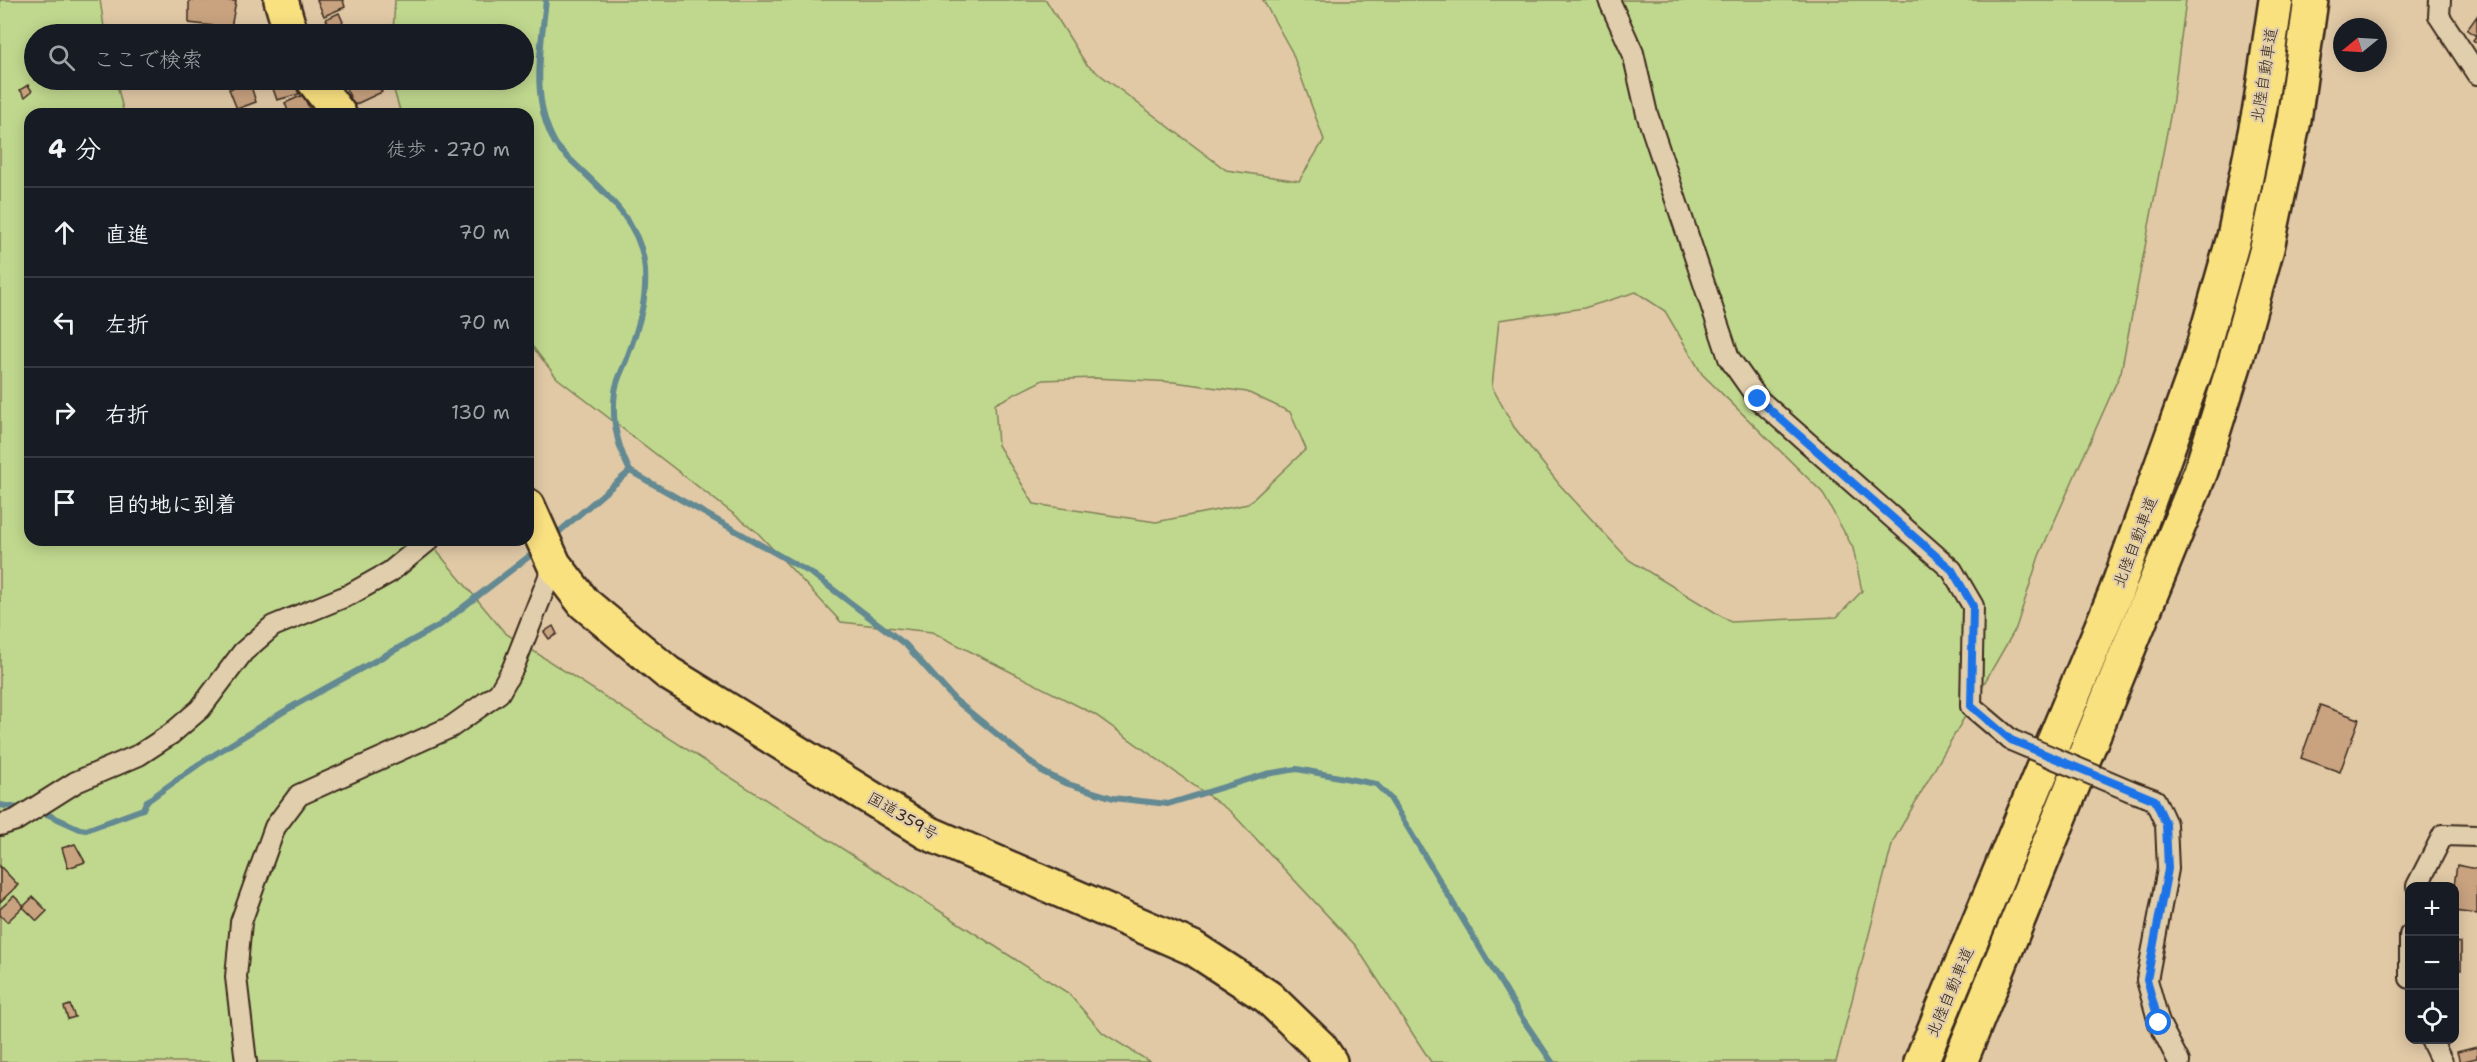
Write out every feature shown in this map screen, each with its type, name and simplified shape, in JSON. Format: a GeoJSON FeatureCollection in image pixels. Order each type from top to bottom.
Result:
{"type":"FeatureCollection","features":[{"type":"Feature","properties":{"kind":"highway"},"geometry":{"type":"LineString","coordinates":[[281,0],[288,24]]}},
{"type":"Feature","properties":{"kind":"highway","name":"北陸自動車道"},"geometry":{"type":"LineString","coordinates":[[1920,1062],[2116,592],[2199,361],[2234,237],[2260,108],[2276,0]]}},
{"type":"Feature","properties":{"kind":"highway"},"geometry":{"type":"LineString","coordinates":[[1960,1062],[2201,471],[2267,248],[2294,120],[2311,0]]}},
{"type":"Feature","properties":{"kind":"highway"},"geometry":{"type":"LineString","coordinates":[[321,90],[335,108]]}},
{"type":"Feature","properties":{"kind":"highway","name":"国道359号"},"geometry":{"type":"LineString","coordinates":[[534,519],[554,564],[584,603],[668,673],[926,832],[1193,948],[1268,997],[1320,1047],[1330,1062]]}},
{"type":"Feature","properties":{"kind":"street"},"geometry":{"type":"LineString","coordinates":[[1609,0],[1633,53],[1647,114],[1729,358],[1758,399],[1952,570],[1973,606],[1971,706],[2011,740],[2155,800],[2166,824],[2168,869],[2147,980],[2159,1023],[2179,1062]]}},
{"type":"Feature","properties":{"kind":"street"},"geometry":{"type":"LineString","coordinates":[[2440,0],[2439,16],[2477,74]]}},
{"type":"Feature","properties":{"kind":"street"},"geometry":{"type":"LineString","coordinates":[[0,825],[16,820],[76,782],[139,755],[171,734],[200,709],[243,652],[273,626],[349,595],[390,572],[422,546]]}},
{"type":"Feature","properties":{"kind":"street"},"geometry":{"type":"LineString","coordinates":[[246,1062],[236,977],[240,922],[275,827],[299,795],[451,727],[499,693],[513,668],[554,564]]}},
{"type":"Feature","properties":{"kind":"street"},"geometry":{"type":"LineString","coordinates":[[2419,882],[2443,835],[2477,836]]}},
{"type":"Feature","properties":{"kind":"street"},"geometry":{"type":"LineString","coordinates":[[2433,1044],[2442,1062]]}},
{"type":"Feature","properties":{"kind":"green space"},"geometry":{"type":"Polygon","coordinates":[[[0,0],[100,0],[104,24],[24,24],[24,90],[118,90],[123,108],[24,108],[24,546],[436,546],[435,549],[505,633],[1068,993],[1103,1033],[1150,1062],[0,1062],[0,0]]]}},
{"type":"Feature","properties":{"kind":"green space"},"geometry":{"type":"Polygon","coordinates":[[[395,0],[1046,0],[1086,64],[1226,170],[1299,181],[1324,140],[1292,52],[1263,0],[2186,0],[2172,106],[2121,372],[2039,556],[2016,628],[1893,841],[1836,1062],[1431,1062],[1356,946],[1231,812],[1094,714],[932,632],[841,622],[757,532],[557,378],[534,349],[534,108],[399,108],[394,90],[534,90],[534,24],[394,24],[395,0]],[[1636,292],[1584,308],[1499,320],[1492,387],[1514,427],[1559,484],[1629,560],[1731,622],[1837,617],[1862,591],[1853,548],[1822,492],[1702,374],[1665,311],[1636,292]],[[1094,378],[1043,380],[995,404],[998,445],[1034,504],[1156,522],[1248,504],[1306,449],[1290,412],[1247,392],[1174,382],[1094,378]]]}},
{"type":"Feature","properties":{"kind":"building"},"geometry":{"type":"Polygon","coordinates":[[[189,0],[236,1],[232,24],[189,23],[189,0]]]}},
{"type":"Feature","properties":{"kind":"building"},"geometry":{"type":"Polygon","coordinates":[[[317,0],[343,0],[345,7],[324,16],[317,0]]]}},
{"type":"Feature","properties":{"kind":"building"},"geometry":{"type":"Polygon","coordinates":[[[339,13],[343,22],[329,24],[326,19],[339,13]]]}},
{"type":"Feature","properties":{"kind":"building"},"geometry":{"type":"Polygon","coordinates":[[[2477,16],[2477,43],[2473,40],[2476,36],[2467,30],[2477,16]]]}},
{"type":"Feature","properties":{"kind":"building"},"geometry":{"type":"Polygon","coordinates":[[[24,88],[24,90],[32,91],[25,97],[20,90],[24,88]]]}},
{"type":"Feature","properties":{"kind":"building"},"geometry":{"type":"Polygon","coordinates":[[[229,90],[252,90],[256,102],[237,108],[229,90]]]}},
{"type":"Feature","properties":{"kind":"building"},"geometry":{"type":"Polygon","coordinates":[[[274,90],[297,90],[299,94],[277,100],[274,90]]]}},
{"type":"Feature","properties":{"kind":"building"},"geometry":{"type":"Polygon","coordinates":[[[347,90],[380,90],[382,92],[354,105],[347,90]]]}},
{"type":"Feature","properties":{"kind":"building"},"geometry":{"type":"Polygon","coordinates":[[[303,95],[309,108],[287,108],[285,103],[303,95]]]}},
{"type":"Feature","properties":{"kind":"building"},"geometry":{"type":"Polygon","coordinates":[[[553,626],[557,634],[549,639],[544,632],[553,626]]]}},
{"type":"Feature","properties":{"kind":"building"},"geometry":{"type":"Polygon","coordinates":[[[2320,705],[2359,719],[2340,772],[2301,758],[2320,705]]]}},
{"type":"Feature","properties":{"kind":"building"},"geometry":{"type":"Polygon","coordinates":[[[75,844],[85,862],[68,868],[62,848],[75,844]]]}},
{"type":"Feature","properties":{"kind":"building"},"geometry":{"type":"Polygon","coordinates":[[[2457,865],[2477,869],[2477,914],[2459,912],[2459,882],[2455,882],[2457,865]]]}},
{"type":"Feature","properties":{"kind":"building"},"geometry":{"type":"Polygon","coordinates":[[[0,866],[18,885],[0,902],[0,866]]]}},
{"type":"Feature","properties":{"kind":"building"},"geometry":{"type":"Polygon","coordinates":[[[14,896],[24,906],[7,922],[0,915],[0,909],[14,896]]]}},
{"type":"Feature","properties":{"kind":"building"},"geometry":{"type":"Polygon","coordinates":[[[33,897],[47,911],[37,921],[23,907],[33,897]]]}},
{"type":"Feature","properties":{"kind":"building"},"geometry":{"type":"Polygon","coordinates":[[[2459,943],[2461,943],[2461,970],[2459,970],[2459,943]]]}},
{"type":"Feature","properties":{"kind":"building"},"geometry":{"type":"Polygon","coordinates":[[[70,1005],[75,1017],[68,1019],[64,1007],[70,1005]]]}},
{"type":"Feature","properties":{"kind":"building"},"geometry":{"type":"Polygon","coordinates":[[[2477,1047],[2477,1058],[2460,1062],[2457,1052],[2477,1047]]]}},
{"type":"Feature","properties":{"kind":"waterway"},"geometry":{"type":"LineString","coordinates":[[546,0],[539,73],[542,109],[547,126],[560,149],[608,197],[627,220],[641,246],[644,261],[645,286],[642,310],[617,384],[614,402],[616,433],[630,471],[814,575],[906,645],[954,699],[1043,772],[1065,783],[1113,798],[1168,804],[1266,774],[1297,769],[1376,784],[1390,798],[1522,1018],[1552,1062]]}},
{"type":"Feature","properties":{"kind":"waterway"},"geometry":{"type":"LineString","coordinates":[[553,537],[630,471]]}},
{"type":"Feature","properties":{"kind":"waterway"},"geometry":{"type":"LineString","coordinates":[[40,811],[86,830],[143,809],[146,802],[199,764],[288,709],[440,625],[536,551]]}},
{"type":"Feature","properties":{"kind":"waterway"},"geometry":{"type":"LineString","coordinates":[[0,805],[24,809]]}},
{"type":"Feature","properties":{"kind":"route"},"geometry":{"type":"LineString","coordinates":[[1758,399],[1952,570],[1973,606],[1971,706],[2011,740],[2155,800],[2166,824],[2168,869],[2147,980],[2159,1023]]}}]}
